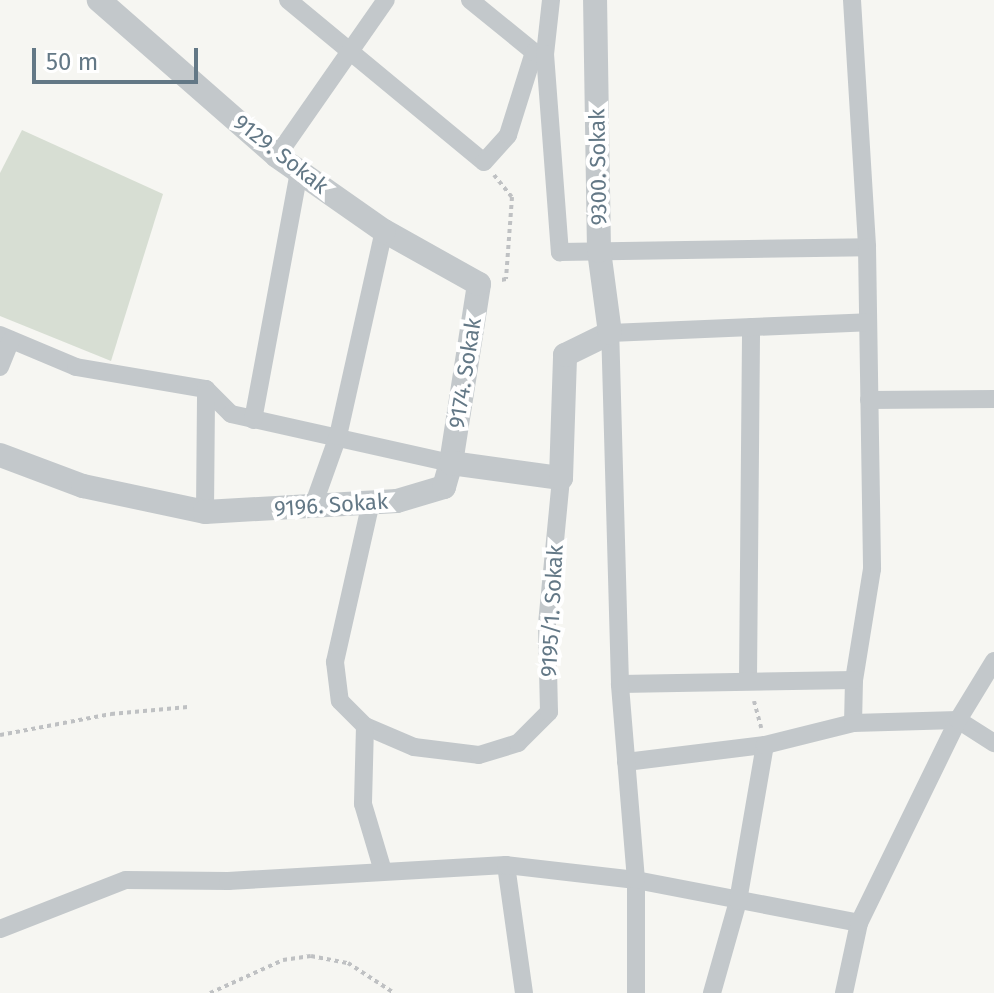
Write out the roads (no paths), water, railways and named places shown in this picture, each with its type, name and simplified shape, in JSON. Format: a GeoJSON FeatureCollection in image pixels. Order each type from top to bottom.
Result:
{"type":"FeatureCollection","features":[{"type":"Feature","properties":{"kind":"street","name":"9129. Sokak"},"geometry":{"type":"LineString","coordinates":[[99,0],[277,156],[384,231],[479,284]]}},
{"type":"Feature","properties":{"kind":"street"},"geometry":{"type":"LineString","coordinates":[[288,0],[354,51],[484,162],[508,135],[540,53],[551,0]]}},
{"type":"Feature","properties":{"kind":"street"},"geometry":{"type":"LineString","coordinates":[[277,156],[354,51],[386,0]]}},
{"type":"Feature","properties":{"kind":"street"},"geometry":{"type":"LineString","coordinates":[[470,0],[540,53],[560,252],[867,247]]}},
{"type":"Feature","properties":{"kind":"street","name":"9300. Sokak"},"geometry":{"type":"LineString","coordinates":[[595,0],[599,251],[610,333]]}},
{"type":"Feature","properties":{"kind":"street"},"geometry":{"type":"LineString","coordinates":[[852,0],[867,247],[872,569],[854,680],[853,723]]}},
{"type":"Feature","properties":{"kind":"street"},"geometry":{"type":"LineString","coordinates":[[253,420],[299,172]]}},
{"type":"Feature","properties":{"kind":"street"},"geometry":{"type":"LineString","coordinates":[[313,506],[338,436],[384,231]]}},
{"type":"Feature","properties":{"kind":"street","name":"9174. Sokak"},"geometry":{"type":"LineString","coordinates":[[451,463],[479,284]]}},
{"type":"Feature","properties":{"kind":"street"},"geometry":{"type":"LineString","coordinates":[[636,993],[636,880],[620,684],[610,333],[868,322]]}},
{"type":"Feature","properties":{"kind":"street"},"geometry":{"type":"LineString","coordinates":[[748,680],[751,327]]}},
{"type":"Feature","properties":{"kind":"street","name":"9195/1. Sokak"},"geometry":{"type":"LineString","coordinates":[[365,726],[414,747],[479,755],[518,743],[549,712],[547,624],[561,478],[565,355],[610,333]]}},
{"type":"Feature","properties":{"kind":"street"},"geometry":{"type":"LineString","coordinates":[[0,367],[6,338],[76,367],[206,389],[231,414],[253,420],[338,436],[451,463],[561,478]]}},
{"type":"Feature","properties":{"kind":"street"},"geometry":{"type":"LineString","coordinates":[[205,512],[206,389]]}},
{"type":"Feature","properties":{"kind":"street"},"geometry":{"type":"LineString","coordinates":[[869,400],[994,399]]}},
{"type":"Feature","properties":{"kind":"street","name":"9196. Sokak"},"geometry":{"type":"LineString","coordinates":[[0,455],[83,486],[205,512],[411,498],[444,487],[451,463]]}},
{"type":"Feature","properties":{"kind":"street"},"geometry":{"type":"LineString","coordinates":[[371,502],[335,662],[340,701],[365,726],[363,804],[383,871]]}},
{"type":"Feature","properties":{"kind":"street"},"geometry":{"type":"LineString","coordinates":[[844,993],[859,923],[958,720],[994,661]]}},
{"type":"Feature","properties":{"kind":"street"},"geometry":{"type":"LineString","coordinates":[[620,684],[854,680]]}},
{"type":"Feature","properties":{"kind":"street"},"geometry":{"type":"LineString","coordinates":[[626,762],[765,745],[853,723],[958,720],[994,743]]}},
{"type":"Feature","properties":{"kind":"street"},"geometry":{"type":"LineString","coordinates":[[712,993],[738,901],[765,745]]}},
{"type":"Feature","properties":{"kind":"street"},"geometry":{"type":"LineString","coordinates":[[0,929],[126,880],[228,881],[506,865],[636,880],[859,923]]}},
{"type":"Feature","properties":{"kind":"street"},"geometry":{"type":"LineString","coordinates":[[506,865],[524,993]]}}]}
